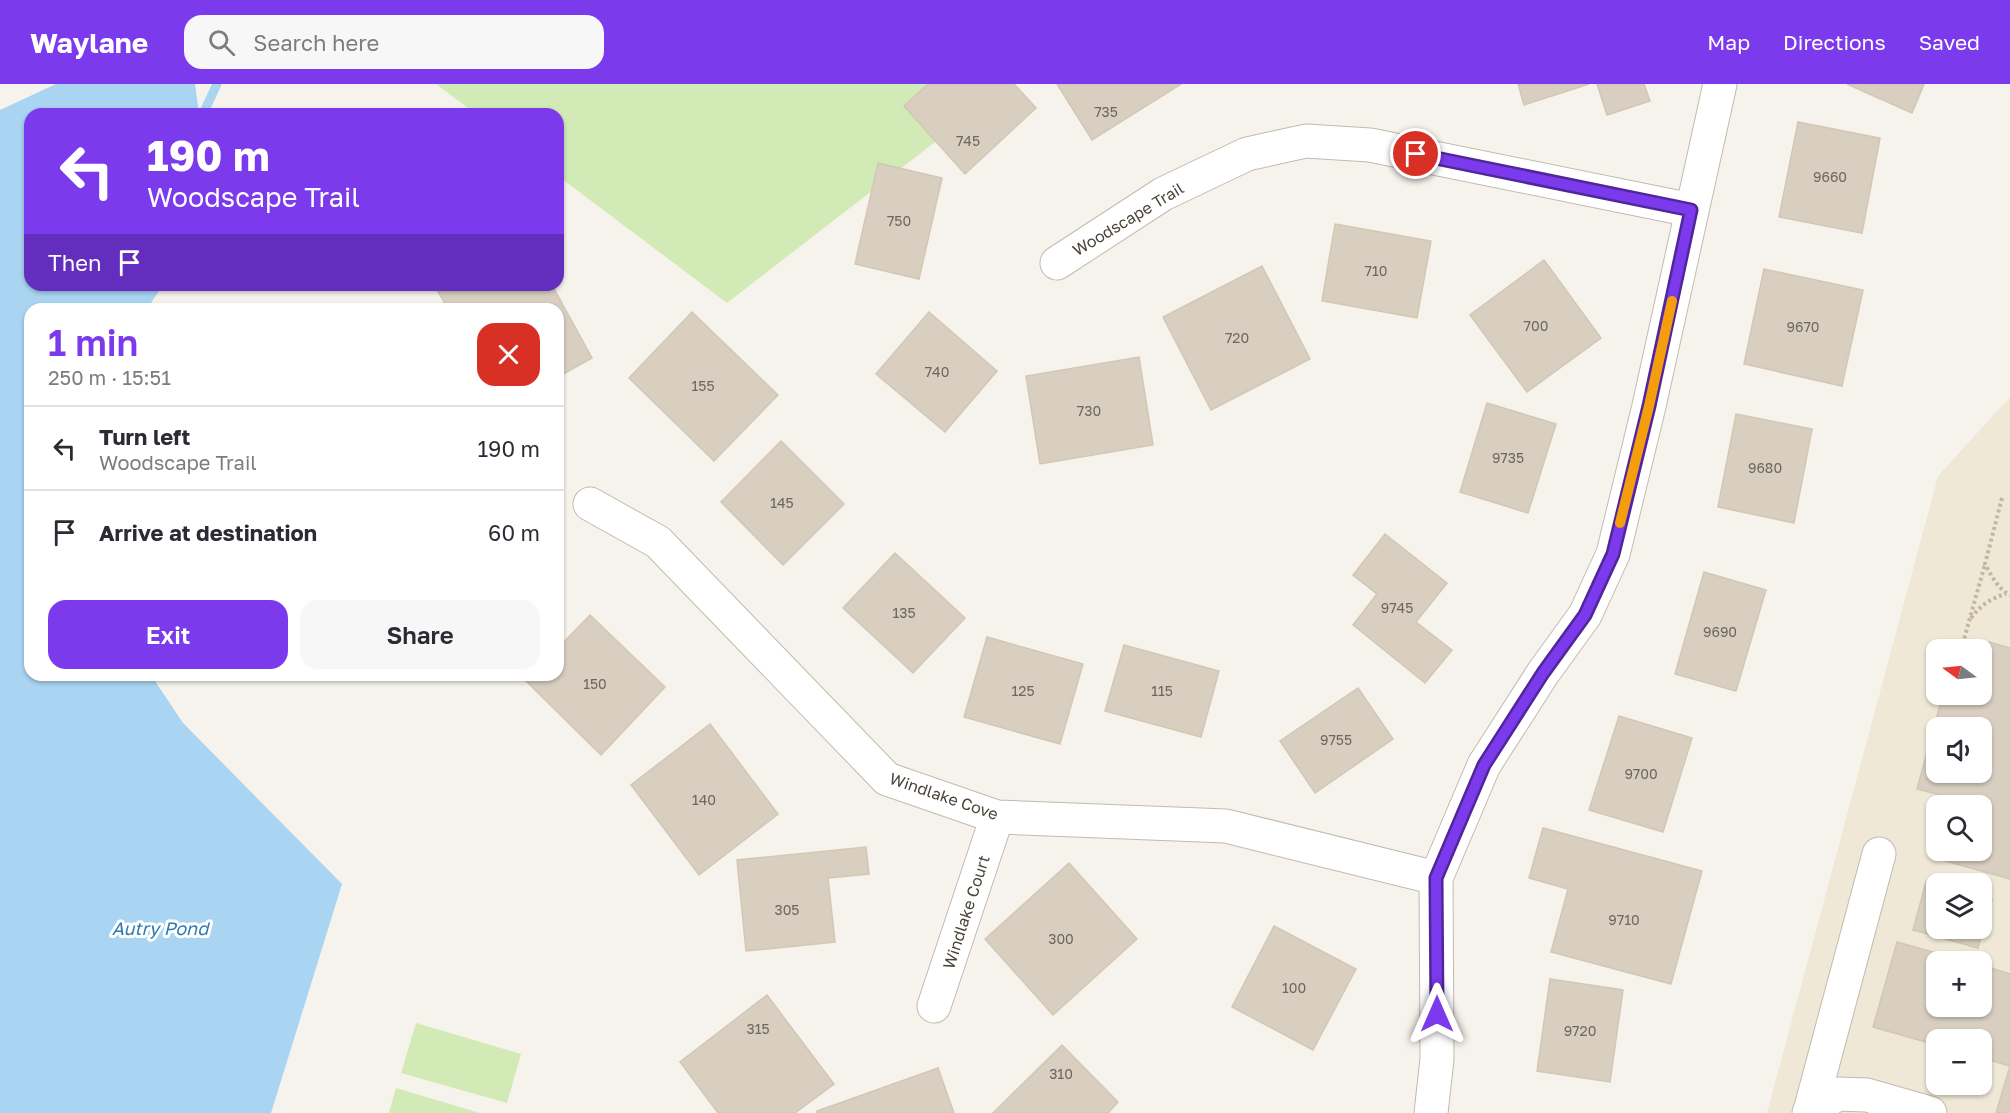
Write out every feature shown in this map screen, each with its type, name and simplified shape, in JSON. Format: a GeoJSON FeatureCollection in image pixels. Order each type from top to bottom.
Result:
{"type":"FeatureCollection","features":[{"type":"Feature","properties":{"kind":"street"},"geometry":{"type":"LineString","coordinates":[[1431,1113],[1437,1059],[1436,878],[1484,765],[1543,673],[1585,615],[1613,554],[1649,406],[1720,84]]}},
{"type":"Feature","properties":{"kind":"street","name":"Woodscape Trail"},"geometry":{"type":"LineString","coordinates":[[1057,263],[1163,194],[1247,154],[1306,141],[1370,145],[1691,210]]}},
{"type":"Feature","properties":{"kind":"street","name":"Windlake Cove"},"geometry":{"type":"LineString","coordinates":[[590,504],[658,542],[887,779],[997,817],[1226,826],[1436,878]]}},
{"type":"Feature","properties":{"kind":"street","name":"Windlake Court"},"geometry":{"type":"LineString","coordinates":[[934,1006],[997,817]]}},
{"type":"Feature","properties":{"kind":"street"},"geometry":{"type":"LineString","coordinates":[[1810,1112],[1879,854]]}},
{"type":"Feature","properties":{"kind":"street"},"geometry":{"type":"LineString","coordinates":[[1810,1112],[1837,1094],[1867,1095],[1930,1113]]}},
{"type":"Feature","properties":{"kind":"path"},"geometry":{"type":"LineString","coordinates":[[1964,639],[2002,498]]}},
{"type":"Feature","properties":{"kind":"path"},"geometry":{"type":"LineString","coordinates":[[1985,564],[1994,580],[2008,594]]}},
{"type":"Feature","properties":{"kind":"path"},"geometry":{"type":"LineString","coordinates":[[1969,620],[1981,606],[1995,597],[2008,594]]}},
{"type":"Feature","properties":{"kind":"shaded area"},"geometry":{"type":"Polygon","coordinates":[[[2010,397],[2010,1113],[1767,1113],[1938,476],[2010,397]]]}},
{"type":"Feature","properties":{"kind":"green space"},"geometry":{"type":"Polygon","coordinates":[[[436,84],[1010,84],[727,303],[564,181],[564,108],[468,108],[436,84]]]}},
{"type":"Feature","properties":{"kind":"green space"},"geometry":{"type":"Polygon","coordinates":[[[416,1023],[521,1054],[507,1103],[401,1073],[416,1023]]]}},
{"type":"Feature","properties":{"kind":"green space"},"geometry":{"type":"Polygon","coordinates":[[[396,1088],[480,1113],[389,1113],[396,1088]]]}},
{"type":"Feature","properties":{"kind":"water","name":"Autry Pond"},"geometry":{"type":"Polygon","coordinates":[[[56,84],[195,84],[198,108],[24,108],[24,291],[159,291],[151,303],[24,303],[24,681],[155,681],[183,723],[342,884],[271,1113],[0,1113],[0,110],[56,84]]]}},
{"type":"Feature","properties":{"kind":"building"},"geometry":{"type":"Polygon","coordinates":[[[928,84],[1014,84],[1036,108],[965,174],[904,106],[928,84]]]}},
{"type":"Feature","properties":{"kind":"building"},"geometry":{"type":"Polygon","coordinates":[[[1057,84],[1181,84],[1092,140],[1057,84]]]}},
{"type":"Feature","properties":{"kind":"building"},"geometry":{"type":"Polygon","coordinates":[[[1518,84],[1589,84],[1524,105],[1518,84]]]}},
{"type":"Feature","properties":{"kind":"building"},"geometry":{"type":"Polygon","coordinates":[[[1597,84],[1644,84],[1650,101],[1607,115],[1597,84]]]}},
{"type":"Feature","properties":{"kind":"building"},"geometry":{"type":"Polygon","coordinates":[[[1847,84],[1924,84],[1912,113],[1847,84]]]}},
{"type":"Feature","properties":{"kind":"building"},"geometry":{"type":"Polygon","coordinates":[[[1798,122],[1880,138],[1862,233],[1779,217],[1798,122]]]}},
{"type":"Feature","properties":{"kind":"building"},"geometry":{"type":"Polygon","coordinates":[[[878,163],[942,178],[919,279],[855,264],[878,163]]]}},
{"type":"Feature","properties":{"kind":"building"},"geometry":{"type":"Polygon","coordinates":[[[1335,224],[1431,241],[1417,318],[1322,301],[1335,224]]]}},
{"type":"Feature","properties":{"kind":"building"},"geometry":{"type":"Polygon","coordinates":[[[1544,260],[1601,338],[1527,392],[1470,315],[1544,260]]]}},
{"type":"Feature","properties":{"kind":"building"},"geometry":{"type":"Polygon","coordinates":[[[1262,266],[1310,359],[1211,410],[1163,317],[1262,266]]]}},
{"type":"Feature","properties":{"kind":"building"},"geometry":{"type":"Polygon","coordinates":[[[1764,269],[1863,290],[1842,386],[1744,364],[1764,269]]]}},
{"type":"Feature","properties":{"kind":"building"},"geometry":{"type":"Polygon","coordinates":[[[438,291],[555,291],[562,303],[445,303],[438,291]]]}},
{"type":"Feature","properties":{"kind":"building"},"geometry":{"type":"Polygon","coordinates":[[[564,307],[592,358],[564,374],[564,307]]]}},
{"type":"Feature","properties":{"kind":"building"},"geometry":{"type":"Polygon","coordinates":[[[692,312],[778,395],[714,461],[629,378],[692,312]]]}},
{"type":"Feature","properties":{"kind":"building"},"geometry":{"type":"Polygon","coordinates":[[[929,312],[997,371],[945,432],[876,374],[929,312]]]}},
{"type":"Feature","properties":{"kind":"building"},"geometry":{"type":"Polygon","coordinates":[[[1139,357],[1153,445],[1040,464],[1026,376],[1139,357]]]}},
{"type":"Feature","properties":{"kind":"building"},"geometry":{"type":"Polygon","coordinates":[[[1487,403],[1556,424],[1528,513],[1460,492],[1487,403]]]}},
{"type":"Feature","properties":{"kind":"building"},"geometry":{"type":"Polygon","coordinates":[[[1736,414],[1812,429],[1794,523],[1718,507],[1736,414]]]}},
{"type":"Feature","properties":{"kind":"building"},"geometry":{"type":"Polygon","coordinates":[[[781,441],[844,504],[783,565],[721,502],[781,441]]]}},
{"type":"Feature","properties":{"kind":"building"},"geometry":{"type":"Polygon","coordinates":[[[1385,534],[1447,583],[1416,622],[1452,650],[1425,683],[1353,625],[1377,594],[1353,575],[1385,534]]]}},
{"type":"Feature","properties":{"kind":"building"},"geometry":{"type":"Polygon","coordinates":[[[895,553],[965,618],[913,673],[843,608],[895,553]]]}},
{"type":"Feature","properties":{"kind":"building"},"geometry":{"type":"Polygon","coordinates":[[[1704,572],[1766,590],[1736,691],[1675,674],[1704,572]]]}},
{"type":"Feature","properties":{"kind":"building"},"geometry":{"type":"Polygon","coordinates":[[[590,615],[665,687],[601,755],[526,681],[564,681],[564,642],[590,615]]]}},
{"type":"Feature","properties":{"kind":"building"},"geometry":{"type":"Polygon","coordinates":[[[987,637],[1083,664],[1060,744],[964,717],[987,637]]]}},
{"type":"Feature","properties":{"kind":"building"},"geometry":{"type":"Polygon","coordinates":[[[1992,643],[2010,648],[2010,879],[1945,861],[1992,861],[1992,795],[1940,795],[1917,789],[1926,756],[1926,783],[1992,783],[1992,717],[1937,717],[1940,705],[1992,705],[1992,643]]]}},
{"type":"Feature","properties":{"kind":"building"},"geometry":{"type":"Polygon","coordinates":[[[1124,645],[1219,671],[1201,737],[1105,711],[1124,645]]]}},
{"type":"Feature","properties":{"kind":"building"},"geometry":{"type":"Polygon","coordinates":[[[1358,688],[1393,739],[1315,793],[1280,741],[1358,688]]]}},
{"type":"Feature","properties":{"kind":"building"},"geometry":{"type":"Polygon","coordinates":[[[1619,716],[1692,738],[1663,832],[1589,810],[1619,716]]]}},
{"type":"Feature","properties":{"kind":"building"},"geometry":{"type":"Polygon","coordinates":[[[710,724],[778,814],[699,875],[631,785],[710,724]]]}},
{"type":"Feature","properties":{"kind":"building"},"geometry":{"type":"Polygon","coordinates":[[[1543,828],[1702,871],[1671,984],[1551,952],[1568,889],[1529,878],[1543,828]]]}},
{"type":"Feature","properties":{"kind":"building"},"geometry":{"type":"Polygon","coordinates":[[[866,847],[869,874],[828,878],[835,942],[746,951],[737,860],[866,847]]]}},
{"type":"Feature","properties":{"kind":"building"},"geometry":{"type":"Polygon","coordinates":[[[1069,863],[1137,939],[1053,1015],[985,939],[1069,863]]]}},
{"type":"Feature","properties":{"kind":"building"},"geometry":{"type":"Polygon","coordinates":[[[1926,882],[1926,934],[1913,930],[1926,882]]]}},
{"type":"Feature","properties":{"kind":"building"},"geometry":{"type":"Polygon","coordinates":[[[1274,926],[1356,969],[1313,1050],[1232,1007],[1274,926]]]}},
{"type":"Feature","properties":{"kind":"building"},"geometry":{"type":"Polygon","coordinates":[[[1946,939],[1981,939],[1978,948],[1946,939]]]}},
{"type":"Feature","properties":{"kind":"building"},"geometry":{"type":"Polygon","coordinates":[[[1897,942],[1929,951],[1926,951],[1926,1017],[1992,1017],[1992,968],[2010,974],[2010,1066],[1992,1061],[1992,1029],[1926,1029],[1926,1042],[1873,1027],[1897,942]]]}},
{"type":"Feature","properties":{"kind":"building"},"geometry":{"type":"Polygon","coordinates":[[[1550,979],[1623,990],[1610,1082],[1537,1071],[1550,979]]]}},
{"type":"Feature","properties":{"kind":"building"},"geometry":{"type":"Polygon","coordinates":[[[767,995],[834,1084],[795,1113],[718,1113],[680,1062],[767,995]]]}},
{"type":"Feature","properties":{"kind":"building"},"geometry":{"type":"Polygon","coordinates":[[[1062,1045],[1118,1102],[1108,1113],[993,1113],[1062,1045]]]}},
{"type":"Feature","properties":{"kind":"building"},"geometry":{"type":"Polygon","coordinates":[[[2010,1066],[2010,1113],[1996,1113],[2010,1066]]]}},
{"type":"Feature","properties":{"kind":"building"},"geometry":{"type":"Polygon","coordinates":[[[938,1068],[954,1113],[817,1113],[817,1111],[938,1068]]]}},
{"type":"Feature","properties":{"kind":"waterway"},"geometry":{"type":"LineString","coordinates":[[206,108],[217,84]]}},
{"type":"Feature","properties":{"kind":"slow traffic"},"geometry":{"type":"LineString","coordinates":[[1620,523],[1672,301]]}},
{"type":"Feature","properties":{"kind":"route"},"geometry":{"type":"LineString","coordinates":[[1416,154],[1691,210],[1649,406],[1613,554],[1585,615],[1543,673],[1484,765],[1436,878],[1437,1014]]}}]}
